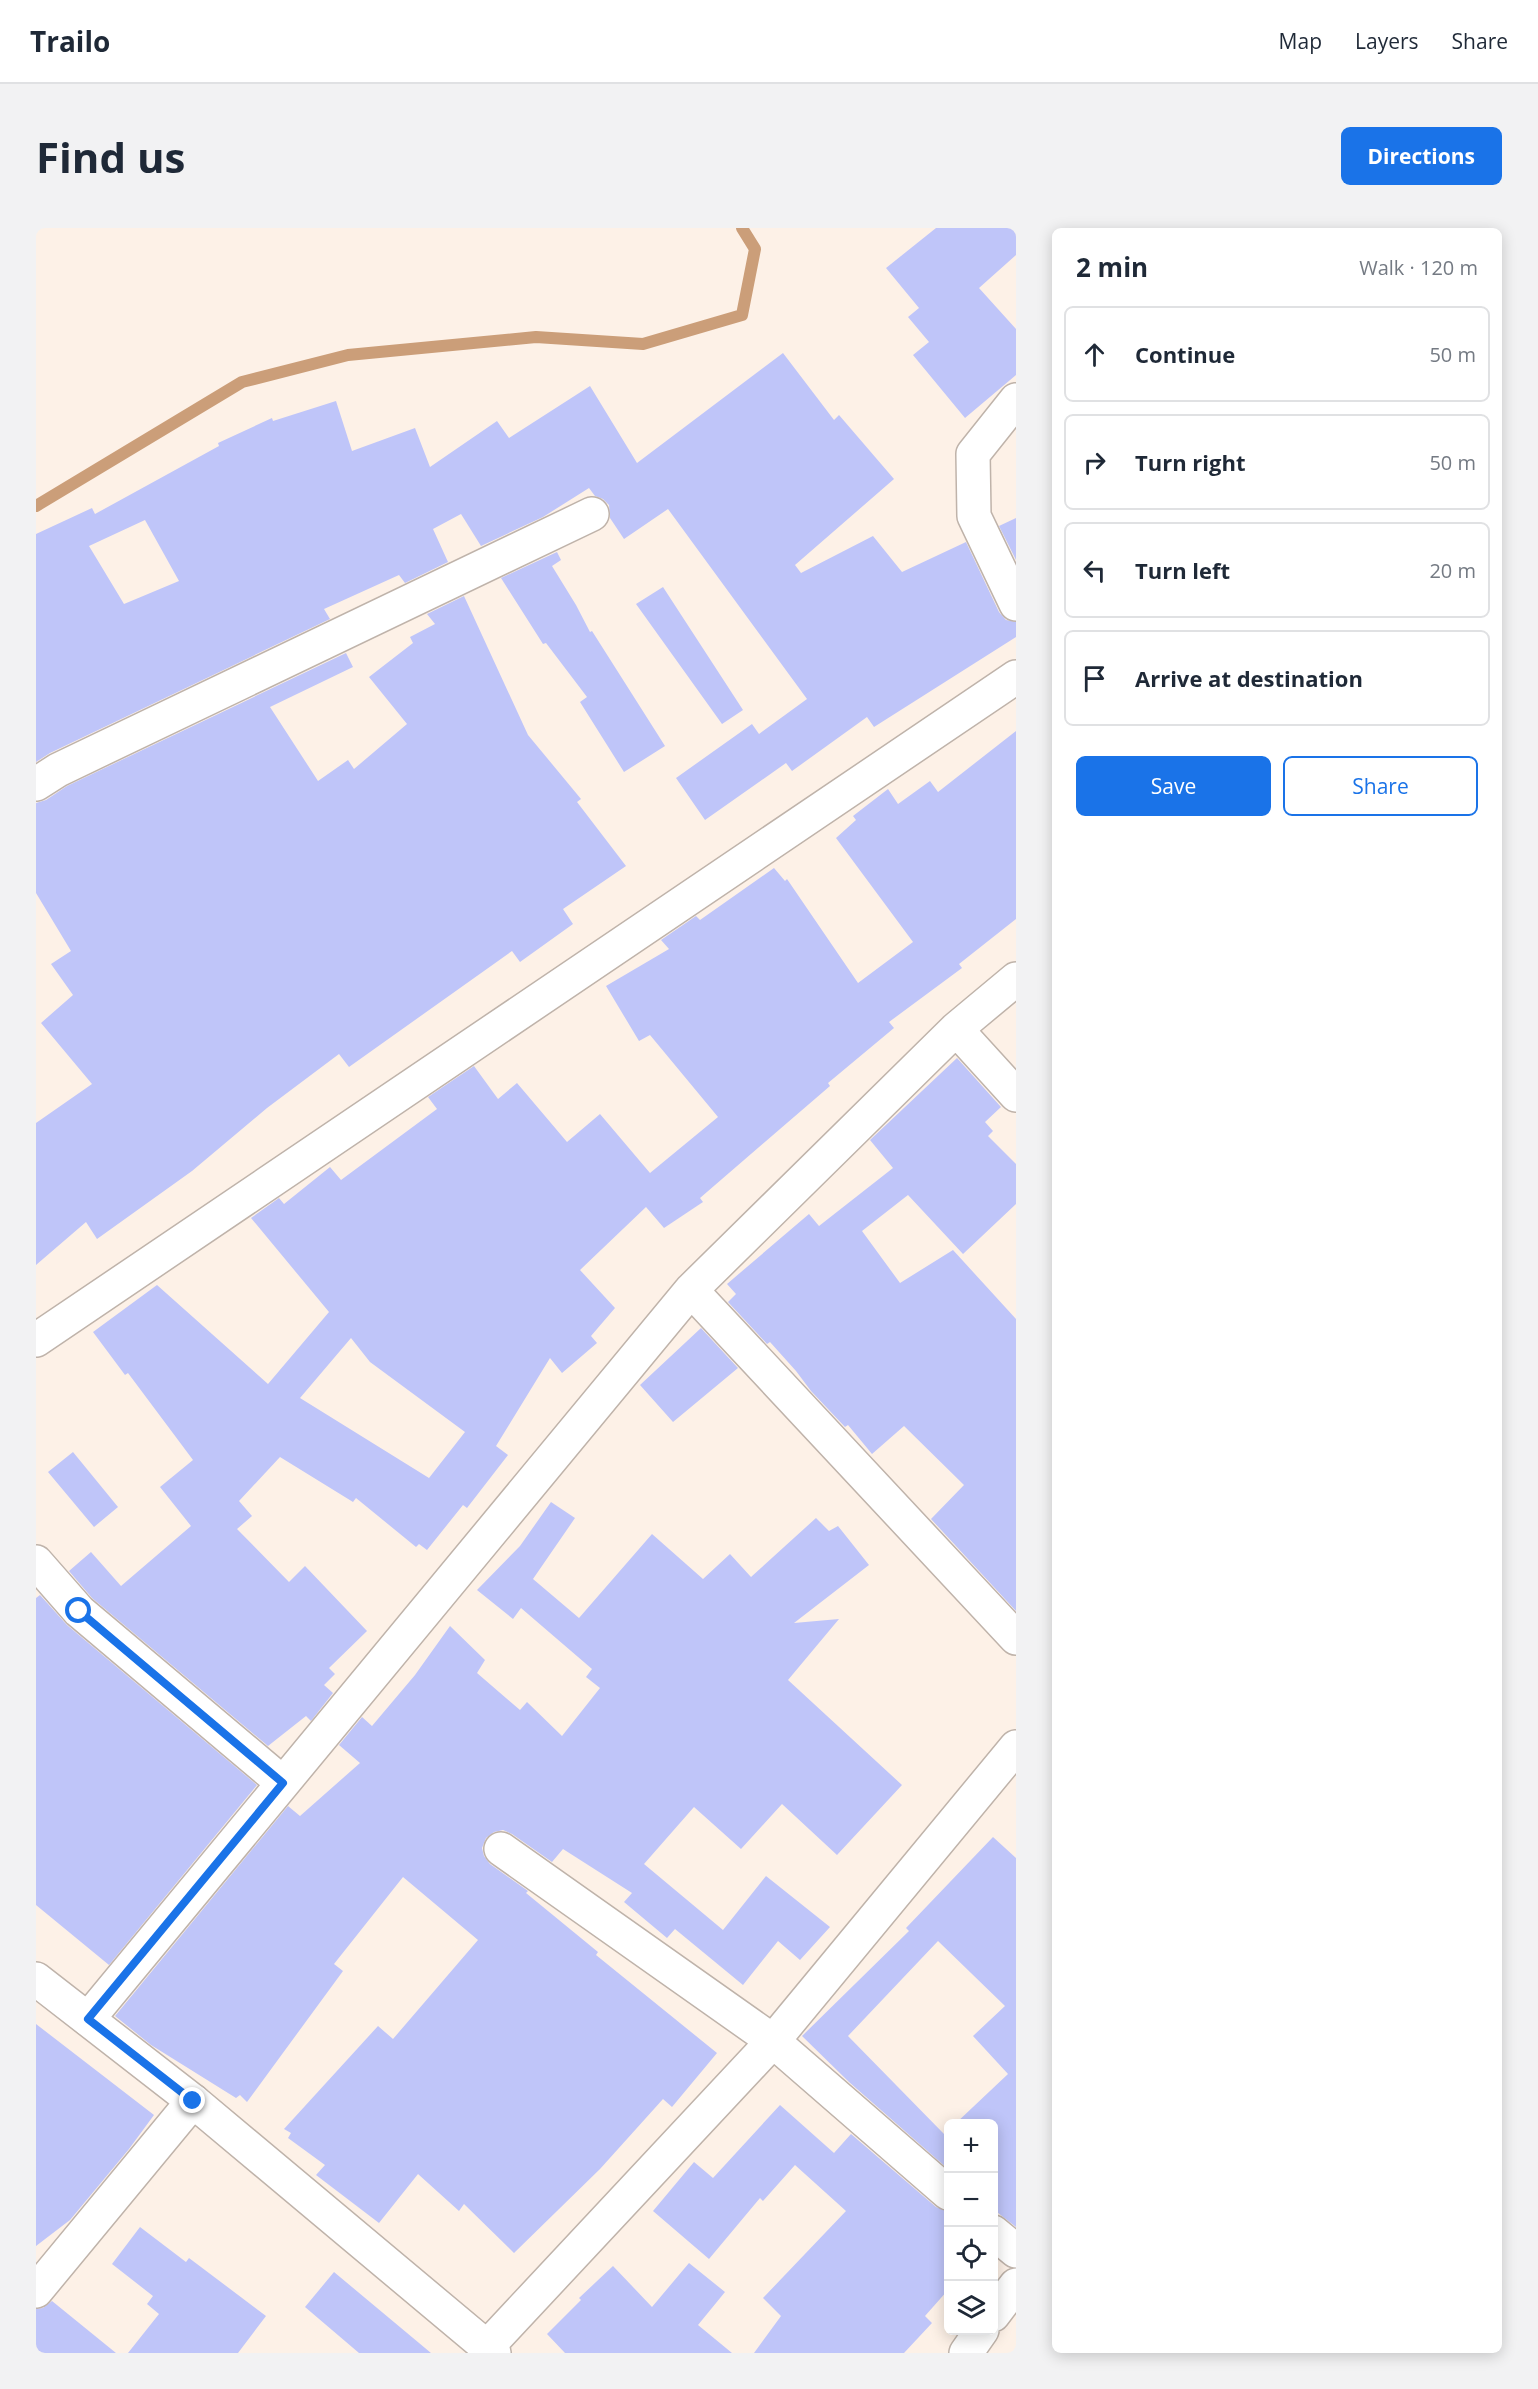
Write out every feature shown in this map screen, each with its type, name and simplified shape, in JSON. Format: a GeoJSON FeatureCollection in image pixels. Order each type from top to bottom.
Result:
{"type":"FeatureCollection","features":[{"type":"Feature","properties":{"kind":"street"},"geometry":{"type":"LineString","coordinates":[[1016,400],[973,454],[974,516],[1016,604]]}},
{"type":"Feature","properties":{"kind":"street"},"geometry":{"type":"LineString","coordinates":[[36,784],[58,770],[592,514]]}},
{"type":"Feature","properties":{"kind":"street"},"geometry":{"type":"LineString","coordinates":[[36,1340],[1016,677]]}},
{"type":"Feature","properties":{"kind":"street"},"geometry":{"type":"LineString","coordinates":[[88,2019],[691,1290],[956,1029],[1016,979]]}},
{"type":"Feature","properties":{"kind":"street"},"geometry":{"type":"LineString","coordinates":[[956,1029],[1016,1095]]}},
{"type":"Feature","properties":{"kind":"street"},"geometry":{"type":"LineString","coordinates":[[691,1290],[1016,1638]]}},
{"type":"Feature","properties":{"kind":"street"},"geometry":{"type":"LineString","coordinates":[[36,1562],[79,1611],[283,1783]]}},
{"type":"Feature","properties":{"kind":"street"},"geometry":{"type":"LineString","coordinates":[[36,1979],[193,2101],[491,2350],[773,2041],[1016,1747]]}},
{"type":"Feature","properties":{"kind":"street"},"geometry":{"type":"LineString","coordinates":[[501,1849],[773,2041],[944,2190]]}},
{"type":"Feature","properties":{"kind":"street"},"geometry":{"type":"LineString","coordinates":[[36,2291],[193,2101]]}},
{"type":"Feature","properties":{"kind":"street"},"geometry":{"type":"LineString","coordinates":[[998,2236],[1016,2251]]}},
{"type":"Feature","properties":{"kind":"street"},"geometry":{"type":"LineString","coordinates":[[998,2308],[1016,2285]]}},
{"type":"Feature","properties":{"kind":"street"},"geometry":{"type":"LineString","coordinates":[[966,2353],[979,2335]]}},
{"type":"Feature","properties":{"kind":"building"},"geometry":{"type":"Polygon","coordinates":[[[936,228],[1016,228],[1016,255],[979,288],[1016,329],[1016,375],[965,418],[913,355],[929,342],[908,317],[919,308],[886,268],[936,228]]]}},
{"type":"Feature","properties":{"kind":"building"},"geometry":{"type":"Polygon","coordinates":[[[783,353],[834,420],[839,415],[894,479],[795,565],[801,573],[873,536],[902,572],[966,542],[999,612],[1006,620],[1016,622],[1016,637],[874,727],[867,717],[792,771],[786,763],[705,820],[676,778],[752,724],[759,734],[807,699],[668,509],[624,539],[610,518],[609,505],[603,499],[595,496],[589,488],[543,517],[481,546],[461,514],[433,529],[448,562],[405,583],[399,575],[324,609],[330,619],[50,753],[36,762],[36,534],[92,508],[95,514],[219,446],[218,443],[272,418],[273,421],[336,401],[352,451],[415,428],[430,467],[497,421],[509,438],[590,386],[637,463],[783,353]],[[145,520],[89,546],[124,604],[179,581],[145,520]]]}},
{"type":"Feature","properties":{"kind":"building"},"geometry":{"type":"Polygon","coordinates":[[[1016,518],[1016,560],[999,526],[1016,518]]]}},
{"type":"Feature","properties":{"kind":"building"},"geometry":{"type":"Polygon","coordinates":[[[557,552],[561,560],[552,566],[590,632],[592,631],[665,746],[624,772],[580,702],[587,697],[546,643],[543,644],[501,578],[557,552]]]}},
{"type":"Feature","properties":{"kind":"building"},"geometry":{"type":"Polygon","coordinates":[[[663,587],[743,710],[722,724],[636,604],[663,587]]]}},
{"type":"Feature","properties":{"kind":"building"},"geometry":{"type":"Polygon","coordinates":[[[464,596],[528,735],[581,799],[577,802],[626,866],[563,909],[573,924],[520,962],[512,951],[349,1067],[339,1054],[267,1108],[192,1171],[97,1239],[86,1222],[36,1265],[36,1123],[92,1084],[41,1023],[73,995],[51,964],[71,951],[36,893],[36,803],[46,800],[67,786],[346,653],[353,667],[270,707],[318,781],[348,760],[354,769],[407,724],[369,677],[413,643],[410,637],[435,624],[427,614],[464,596]]]}},
{"type":"Feature","properties":{"kind":"building"},"geometry":{"type":"Polygon","coordinates":[[[1016,731],[1016,919],[959,964],[962,968],[889,1022],[894,1028],[828,1083],[830,1086],[700,1198],[703,1202],[664,1228],[646,1207],[580,1270],[615,1308],[591,1336],[597,1343],[562,1373],[550,1358],[496,1446],[508,1455],[467,1508],[463,1505],[427,1550],[419,1544],[416,1547],[356,1498],[353,1502],[280,1457],[239,1501],[252,1516],[237,1529],[289,1582],[305,1566],[367,1631],[329,1668],[335,1674],[324,1685],[333,1693],[311,1721],[306,1716],[268,1746],[92,1598],[69,1571],[91,1552],[121,1586],[191,1526],[160,1487],[193,1460],[128,1373],[125,1375],[93,1332],[157,1285],[268,1384],[329,1312],[251,1218],[279,1198],[284,1204],[330,1167],[341,1180],[437,1109],[428,1097],[474,1066],[498,1099],[517,1083],[567,1142],[600,1114],[650,1173],[718,1117],[650,1035],[639,1041],[606,986],[669,949],[661,940],[696,916],[700,920],[774,868],[785,881],[787,879],[858,983],[913,942],[836,838],[856,820],[853,816],[888,789],[898,804],[930,781],[938,792],[1016,731]],[[351,1338],[300,1398],[429,1478],[465,1432],[370,1362],[351,1338]]]}},
{"type":"Feature","properties":{"kind":"building"},"geometry":{"type":"Polygon","coordinates":[[[957,1058],[1001,1107],[985,1122],[993,1131],[988,1136],[1016,1164],[1016,1204],[963,1254],[908,1195],[862,1231],[900,1283],[953,1250],[1016,1319],[1016,1611],[931,1519],[964,1485],[904,1426],[872,1454],[848,1425],[845,1427],[811,1391],[770,1342],[767,1344],[728,1302],[736,1294],[727,1284],[809,1214],[819,1226],[893,1168],[870,1140],[957,1058]]]}},
{"type":"Feature","properties":{"kind":"building"},"geometry":{"type":"Polygon","coordinates":[[[701,1328],[738,1368],[673,1422],[640,1385],[701,1328]]]}},
{"type":"Feature","properties":{"kind":"building"},"geometry":{"type":"Polygon","coordinates":[[[73,1452],[118,1507],[94,1527],[48,1472],[73,1452]]]}},
{"type":"Feature","properties":{"kind":"building"},"geometry":{"type":"Polygon","coordinates":[[[551,1502],[575,1518],[533,1579],[579,1618],[652,1534],[703,1579],[730,1554],[751,1577],[816,1518],[829,1531],[838,1526],[869,1565],[794,1623],[839,1619],[788,1680],[902,1785],[837,1855],[782,1804],[741,1849],[694,1807],[644,1864],[723,1930],[766,1876],[830,1927],[800,1960],[778,1941],[743,1985],[675,1929],[667,1938],[624,1902],[632,1893],[563,1849],[552,1862],[503,1830],[494,1832],[486,1838],[482,1848],[490,1864],[528,1891],[526,1893],[598,1952],[596,1955],[717,2053],[672,2107],[663,2099],[600,2169],[514,2253],[464,2204],[459,2211],[418,2174],[379,2223],[316,2175],[325,2165],[288,2138],[291,2133],[284,2129],[378,2026],[393,2039],[478,1940],[403,1877],[334,1964],[343,1971],[247,2102],[240,2095],[236,2098],[151,2045],[115,2016],[288,1806],[300,1816],[360,1763],[339,1745],[362,1717],[372,1726],[415,1675],[450,1626],[485,1660],[477,1673],[520,1710],[527,1702],[562,1736],[600,1688],[586,1677],[592,1669],[521,1608],[513,1619],[477,1590],[520,1546],[551,1502]]]}},
{"type":"Feature","properties":{"kind":"building"},"geometry":{"type":"Polygon","coordinates":[[[40,1595],[67,1625],[257,1785],[109,1965],[36,1905],[36,1598],[40,1595]]]}},
{"type":"Feature","properties":{"kind":"building"},"geometry":{"type":"Polygon","coordinates":[[[993,1837],[1016,1858],[1016,2227],[998,2213],[998,2119],[960,2119],[1008,2074],[973,2036],[1005,2006],[938,1941],[848,2036],[944,2134],[944,2165],[849,2082],[802,2036],[909,1931],[906,1928],[993,1837]]]}},
{"type":"Feature","properties":{"kind":"building"},"geometry":{"type":"Polygon","coordinates":[[[36,2024],[154,2115],[70,2220],[36,2246],[36,2024]]]}},
{"type":"Feature","properties":{"kind":"building"},"geometry":{"type":"Polygon","coordinates":[[[780,2105],[834,2153],[851,2134],[936,2207],[944,2210],[944,2295],[925,2316],[932,2323],[904,2353],[754,2353],[781,2316],[763,2298],[846,2211],[795,2165],[763,2201],[760,2198],[709,2259],[653,2211],[694,2162],[713,2178],[780,2105]]]}},
{"type":"Feature","properties":{"kind":"building"},"geometry":{"type":"Polygon","coordinates":[[[140,2227],[186,2262],[189,2258],[266,2316],[238,2353],[128,2353],[159,2314],[147,2304],[153,2296],[112,2264],[140,2227]]]}},
{"type":"Feature","properties":{"kind":"building"},"geometry":{"type":"Polygon","coordinates":[[[689,2263],[725,2292],[698,2325],[732,2353],[565,2353],[547,2334],[581,2300],[579,2298],[613,2266],[652,2307],[689,2263]]]}},
{"type":"Feature","properties":{"kind":"building"},"geometry":{"type":"Polygon","coordinates":[[[334,2272],[431,2353],[359,2353],[305,2307],[334,2272]]]}},
{"type":"Feature","properties":{"kind":"building"},"geometry":{"type":"Polygon","coordinates":[[[52,2301],[116,2353],[36,2353],[36,2309],[43,2308],[52,2301]]]}},
{"type":"Feature","properties":{"kind":"waterway"},"geometry":{"type":"LineString","coordinates":[[36,506],[242,382],[348,355],[536,337],[643,344],[742,315],[755,249],[742,228]]}},
{"type":"Feature","properties":{"kind":"route"},"geometry":{"type":"LineString","coordinates":[[79,1611],[283,1783],[88,2019],[193,2101]]}}]}
